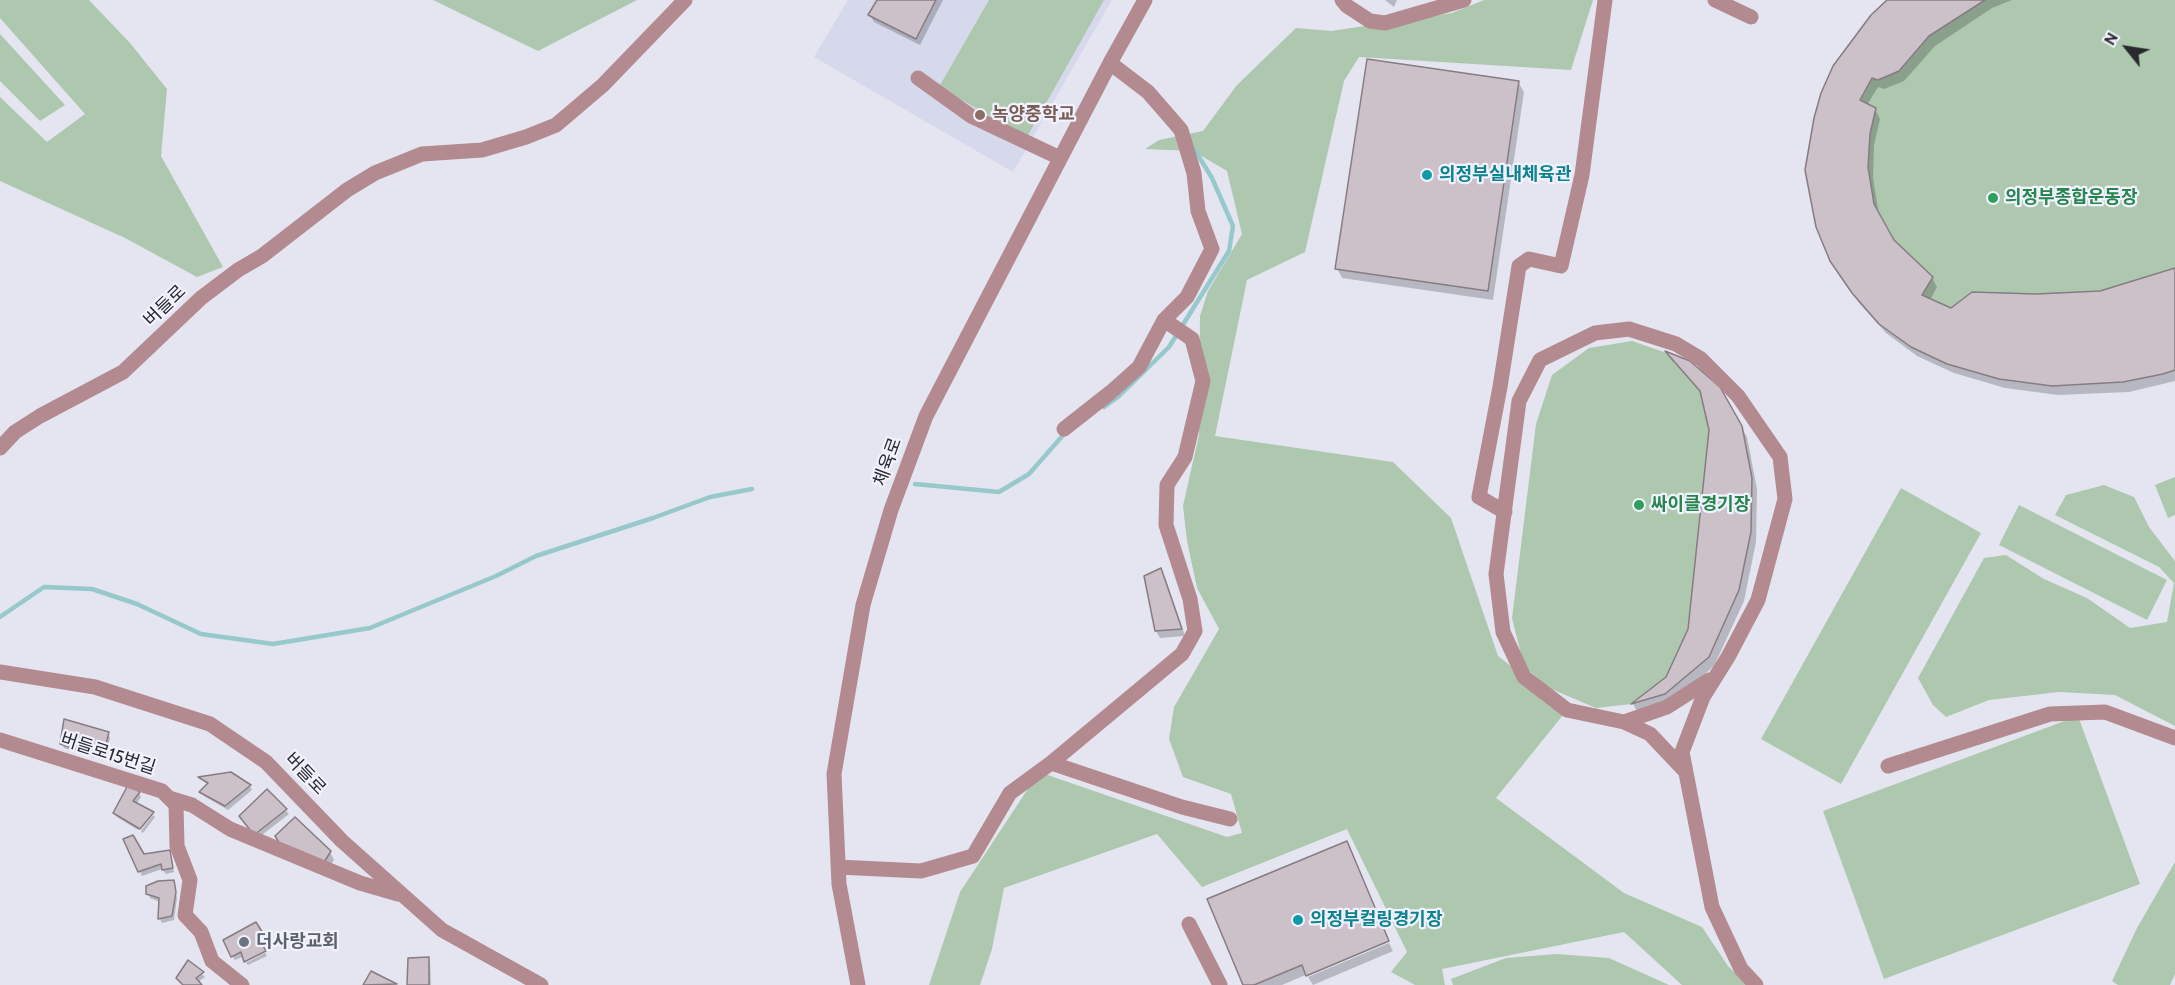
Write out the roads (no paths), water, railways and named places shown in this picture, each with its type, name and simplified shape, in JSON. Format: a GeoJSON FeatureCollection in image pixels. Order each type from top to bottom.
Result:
{"type":"FeatureCollection","features":[{"type":"Feature","properties":{"kind":"street","name":"버들로"},"geometry":{"type":"LineString","coordinates":[[0,448],[15,432],[40,416],[123,372],[190,307],[238,270],[262,256],[347,190],[375,173],[422,154],[482,150],[556,125],[603,85],[685,0]]}},
{"type":"Feature","properties":{"kind":"street","name":"체육로"},"geometry":{"type":"LineString","coordinates":[[858,985],[840,889],[834,774],[863,605],[891,510],[926,416],[1145,0]]}},
{"type":"Feature","properties":{"kind":"street"},"geometry":{"type":"LineString","coordinates":[[1342,0],[1347,6],[1370,21],[1385,23],[1464,0]]}},
{"type":"Feature","properties":{"kind":"street"},"geometry":{"type":"LineString","coordinates":[[1505,512],[1479,497],[1500,387],[1519,266],[1529,259],[1561,266],[1582,176],[1596,83],[1600,25],[1605,0]]}},
{"type":"Feature","properties":{"kind":"street"},"geometry":{"type":"LineString","coordinates":[[1715,0],[1751,17]]}},
{"type":"Feature","properties":{"kind":"street"},"geometry":{"type":"LineString","coordinates":[[1064,429],[1139,367],[1167,322],[1187,297],[1212,249],[1198,211],[1194,173],[1181,129],[1148,92],[1110,63]]}},
{"type":"Feature","properties":{"kind":"street"},"geometry":{"type":"LineString","coordinates":[[918,78],[971,116],[1060,158]]}},
{"type":"Feature","properties":{"kind":"street"},"geometry":{"type":"LineString","coordinates":[[838,867],[921,872],[973,856],[1010,793],[1051,763],[1182,654],[1195,632],[1190,599],[1166,525],[1167,485],[1185,457],[1203,381],[1192,339],[1167,322]]}},
{"type":"Feature","properties":{"kind":"street"},"geometry":{"type":"LineString","coordinates":[[1685,771],[1650,734],[1624,722],[1567,710],[1524,677],[1503,632],[1496,574],[1519,401],[1540,360],[1595,333],[1629,329],[1676,344],[1701,359],[1738,396],[1780,458],[1785,499],[1758,600],[1703,697],[1682,752],[1712,907],[1741,969],[1756,985]]}},
{"type":"Feature","properties":{"kind":"street","name":"버들로"},"geometry":{"type":"LineString","coordinates":[[0,672],[95,687],[210,724],[266,762],[342,842],[442,930],[541,985]]}},
{"type":"Feature","properties":{"kind":"street"},"geometry":{"type":"LineString","coordinates":[[1624,722],[1667,707],[1718,674]]}},
{"type":"Feature","properties":{"kind":"street"},"geometry":{"type":"LineString","coordinates":[[1888,766],[2050,714],[2105,712],[2175,738]]}},
{"type":"Feature","properties":{"kind":"street","name":"버들로15번길"},"geometry":{"type":"LineString","coordinates":[[0,740],[162,792],[176,805],[177,846],[190,880],[185,915],[201,932],[212,961],[242,985]]}},
{"type":"Feature","properties":{"kind":"street"},"geometry":{"type":"LineString","coordinates":[[1051,763],[1182,807],[1230,819]]}},
{"type":"Feature","properties":{"kind":"street"},"geometry":{"type":"LineString","coordinates":[[169,798],[192,805],[230,829],[360,883],[403,895]]}},
{"type":"Feature","properties":{"kind":"street"},"geometry":{"type":"LineString","coordinates":[[1189,924],[1220,985]]}},
{"type":"Feature","properties":{"kind":"waterway"},"geometry":{"type":"LineString","coordinates":[[1104,407],[1118,397],[1169,347],[1229,251],[1233,226],[1212,178],[1193,147]]}},
{"type":"Feature","properties":{"kind":"waterway"},"geometry":{"type":"LineString","coordinates":[[915,484],[999,492],[1029,474],[1065,433]]}},
{"type":"Feature","properties":{"kind":"waterway"},"geometry":{"type":"LineString","coordinates":[[0,617],[44,587],[92,589],[137,604],[201,634],[273,644],[370,628],[496,576],[536,556],[710,497],[752,489]]}},
{"type":"Feature","properties":{"kind":"place","name":"녹양중학교"},"geometry":{"type":"Point","coordinates":[980,115]}},
{"type":"Feature","properties":{"kind":"place","name":"의정부실내체육관"},"geometry":{"type":"Point","coordinates":[1427,175]}},
{"type":"Feature","properties":{"kind":"place","name":"의정부종합운동장"},"geometry":{"type":"Point","coordinates":[1993,198]}},
{"type":"Feature","properties":{"kind":"place","name":"싸이클경기장"},"geometry":{"type":"Point","coordinates":[1639,505]}},
{"type":"Feature","properties":{"kind":"place","name":"의정부컬링경기장"},"geometry":{"type":"Point","coordinates":[1298,920]}},
{"type":"Feature","properties":{"kind":"place","name":"더사랑교회"},"geometry":{"type":"Point","coordinates":[244,942]}}]}
